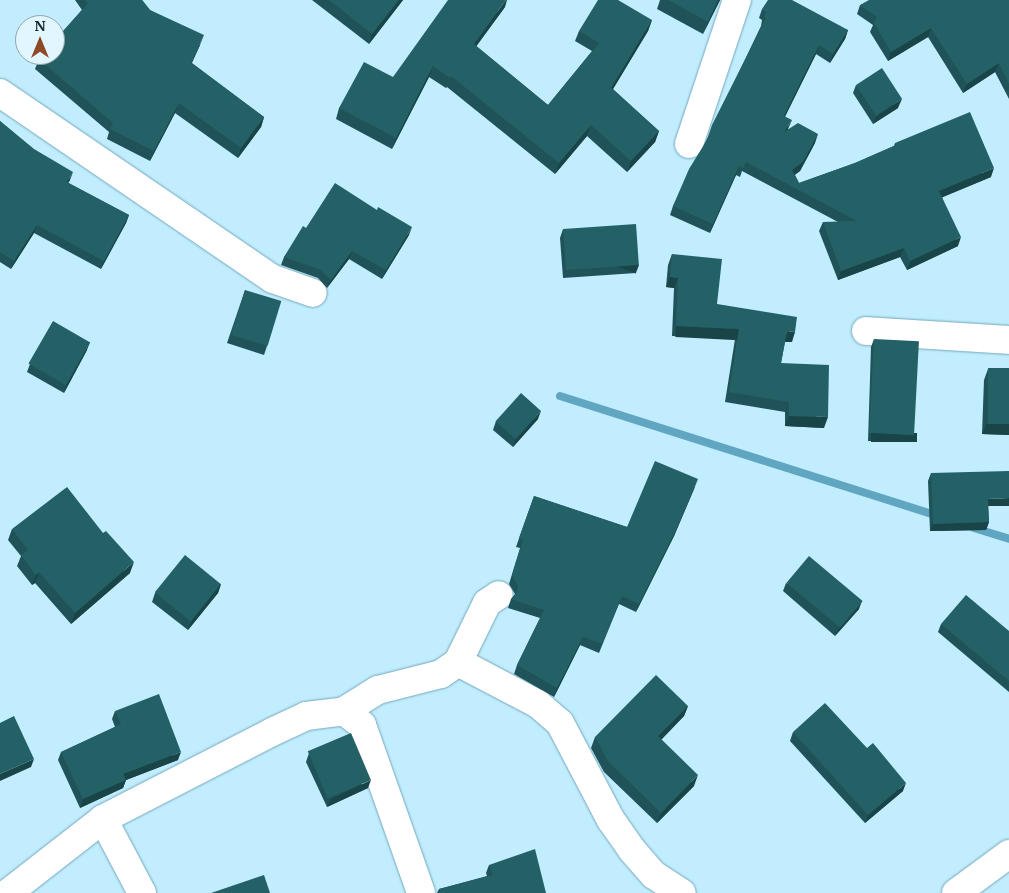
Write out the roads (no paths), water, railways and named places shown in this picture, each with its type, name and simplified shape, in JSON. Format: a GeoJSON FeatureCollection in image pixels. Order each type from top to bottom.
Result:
{"type":"FeatureCollection","features":[{"type":"Feature","properties":{"kind":"street"},"geometry":{"type":"LineString","coordinates":[[689,144],[737,0]]}},
{"type":"Feature","properties":{"kind":"street"},"geometry":{"type":"LineString","coordinates":[[0,93],[273,279],[313,293]]}},
{"type":"Feature","properties":{"kind":"street"},"geometry":{"type":"LineString","coordinates":[[866,331],[1009,340]]}},
{"type":"Feature","properties":{"kind":"street"},"geometry":{"type":"LineString","coordinates":[[8,893],[102,819],[306,716],[344,711],[378,690],[442,674],[458,662],[487,603],[499,596]]}},
{"type":"Feature","properties":{"kind":"street"},"geometry":{"type":"LineString","coordinates":[[458,662],[538,704],[560,723],[610,820],[632,850],[654,875],[682,893]]}},
{"type":"Feature","properties":{"kind":"street"},"geometry":{"type":"LineString","coordinates":[[344,711],[362,725],[421,893]]}},
{"type":"Feature","properties":{"kind":"street"},"geometry":{"type":"LineString","coordinates":[[102,819],[142,893]]}},
{"type":"Feature","properties":{"kind":"street"},"geometry":{"type":"LineString","coordinates":[[956,893],[1009,854]]}},
{"type":"Feature","properties":{"kind":"waterway"},"geometry":{"type":"LineString","coordinates":[[560,396],[939,516]]}},
{"type":"Feature","properties":{"kind":"waterway"},"geometry":{"type":"LineString","coordinates":[[974,528],[1009,539]]}}]}
